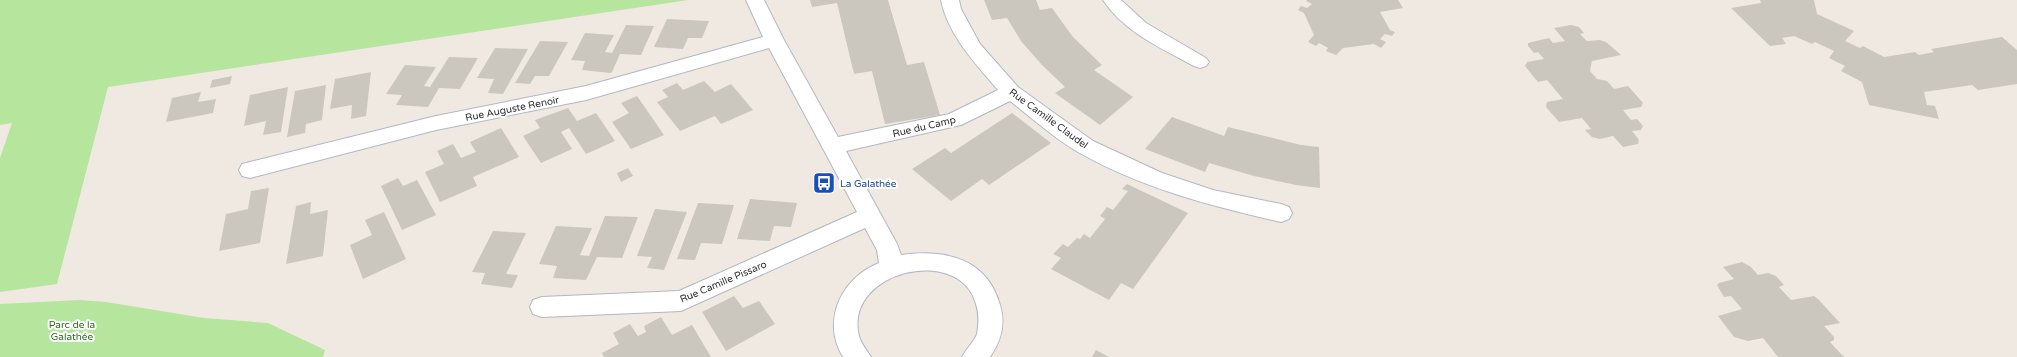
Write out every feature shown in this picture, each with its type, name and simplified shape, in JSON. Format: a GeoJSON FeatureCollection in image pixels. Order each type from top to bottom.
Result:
{"type":"FeatureCollection","features":[{"type":"Feature","properties":{"kind":"street"},"geometry":{"type":"LineString","coordinates":[[755,0],[774,40],[889,250],[891,266]]}},
{"type":"Feature","properties":{"kind":"street","name":"Rue Camille Claudel"},"geometry":{"type":"LineString","coordinates":[[950,0],[952,9],[972,47],[1011,92],[1085,146],[1154,179],[1212,198],[1281,213]]}},
{"type":"Feature","properties":{"kind":"street","name":"Rue Auguste Renoir"},"geometry":{"type":"LineString","coordinates":[[250,170],[436,123],[586,93],[774,40]]}},
{"type":"Feature","properties":{"kind":"street","name":"Rue du Camp"},"geometry":{"type":"LineString","coordinates":[[832,146],[954,120],[1011,92]]}},
{"type":"Feature","properties":{"kind":"street","name":"Rue Camille Pissaro"},"geometry":{"type":"LineString","coordinates":[[542,307],[681,301],[870,216]]}},
{"type":"Feature","properties":{"kind":"street"},"geometry":{"type":"LineString","coordinates":[[852,356],[846,337],[845,319],[849,302],[864,283],[873,275],[891,266],[911,261],[932,261],[952,266],[970,275],[982,289],[990,305],[992,323],[987,341],[975,357]]}},
{"type":"Feature","properties":{"kind":"lane"},"geometry":{"type":"LineString","coordinates":[[1112,0],[1118,10],[1146,30],[1200,62]]}},
{"type":"Feature","properties":{"kind":"green space"},"geometry":{"type":"Polygon","coordinates":[[[0,0],[688,0],[108,87],[57,284],[0,292],[0,158],[12,123],[0,125],[0,0]]]}},
{"type":"Feature","properties":{"kind":"green space","name":"Parc de la Galathée"},"geometry":{"type":"Polygon","coordinates":[[[80,300],[106,302],[204,318],[268,323],[325,350],[323,357],[0,357],[0,304],[80,300]]]}},
{"type":"Feature","properties":{"kind":"building"},"geometry":{"type":"Polygon","coordinates":[[[810,0],[888,0],[907,65],[924,62],[940,115],[885,124],[872,71],[854,74],[837,3],[812,7],[810,0]]]}},
{"type":"Feature","properties":{"kind":"building"},"geometry":{"type":"Polygon","coordinates":[[[984,0],[1036,0],[1040,10],[1052,8],[1073,37],[1102,65],[1094,70],[1133,97],[1100,125],[1055,93],[1065,87],[1041,64],[1021,41],[1007,18],[992,20],[984,0]]]}},
{"type":"Feature","properties":{"kind":"building"},"geometry":{"type":"Polygon","coordinates":[[[1398,0],[1403,8],[1380,12],[1390,30],[1395,32],[1392,36],[1385,34],[1380,39],[1386,42],[1381,48],[1374,44],[1343,48],[1336,55],[1326,51],[1328,48],[1319,43],[1316,46],[1308,42],[1314,35],[1304,13],[1298,10],[1301,6],[1307,8],[1312,4],[1306,1],[1398,0]]]}},
{"type":"Feature","properties":{"kind":"building"},"geometry":{"type":"Polygon","coordinates":[[[1760,0],[1814,0],[1817,14],[1854,31],[1845,41],[1860,48],[1863,46],[1884,57],[1915,52],[1919,55],[1934,52],[1931,49],[2002,37],[2017,50],[2017,84],[1978,90],[1972,85],[1924,92],[1927,105],[1935,106],[1939,119],[1869,105],[1862,82],[1841,71],[1845,66],[1829,58],[1834,51],[1815,42],[1812,44],[1794,36],[1782,38],[1786,44],[1770,46],[1731,8],[1761,3],[1760,0]]]}},
{"type":"Feature","properties":{"kind":"building"},"geometry":{"type":"Polygon","coordinates":[[[667,19],[709,21],[702,38],[688,38],[683,49],[654,47],[667,19]]]}},
{"type":"Feature","properties":{"kind":"building"},"geometry":{"type":"Polygon","coordinates":[[[626,25],[654,26],[641,55],[620,54],[612,72],[610,73],[582,70],[585,61],[571,60],[585,33],[614,35],[605,52],[612,53],[626,25]]]}},
{"type":"Feature","properties":{"kind":"building"},"geometry":{"type":"Polygon","coordinates":[[[1571,25],[1579,27],[1584,33],[1580,34],[1587,41],[1600,40],[1606,42],[1621,55],[1592,61],[1590,71],[1597,79],[1607,81],[1614,89],[1628,86],[1643,103],[1641,107],[1623,110],[1631,120],[1637,119],[1643,126],[1641,130],[1632,131],[1639,140],[1638,144],[1623,147],[1613,136],[1600,139],[1592,137],[1585,130],[1591,129],[1582,118],[1559,122],[1546,107],[1547,102],[1563,99],[1547,80],[1538,82],[1525,66],[1527,62],[1544,59],[1538,52],[1534,53],[1528,46],[1528,43],[1549,38],[1553,43],[1565,41],[1554,28],[1571,25]]]}},
{"type":"Feature","properties":{"kind":"building"},"geometry":{"type":"Polygon","coordinates":[[[540,41],[568,42],[549,76],[535,76],[530,84],[515,83],[540,41]]]}},
{"type":"Feature","properties":{"kind":"building"},"geometry":{"type":"Polygon","coordinates":[[[495,48],[528,49],[503,94],[488,93],[494,79],[477,78],[495,48]]]}},
{"type":"Feature","properties":{"kind":"building"},"geometry":{"type":"Polygon","coordinates":[[[449,57],[478,58],[460,89],[439,88],[428,107],[396,105],[402,95],[386,94],[405,65],[436,67],[424,86],[430,87],[449,57]]]}},
{"type":"Feature","properties":{"kind":"building"},"geometry":{"type":"Polygon","coordinates":[[[371,72],[366,116],[351,119],[352,105],[330,109],[335,79],[371,72]]]}},
{"type":"Feature","properties":{"kind":"building"},"geometry":{"type":"Polygon","coordinates":[[[232,76],[230,84],[210,88],[212,80],[232,76]]]}},
{"type":"Feature","properties":{"kind":"building"},"geometry":{"type":"Polygon","coordinates":[[[704,81],[715,92],[731,84],[753,110],[721,124],[715,116],[680,131],[657,102],[668,97],[662,90],[677,83],[683,90],[704,81]]]}},
{"type":"Feature","properties":{"kind":"building"},"geometry":{"type":"Polygon","coordinates":[[[326,85],[322,120],[306,124],[305,133],[287,137],[295,91],[326,85]]]}},
{"type":"Feature","properties":{"kind":"building"},"geometry":{"type":"Polygon","coordinates":[[[288,87],[281,132],[263,135],[266,121],[244,126],[250,95],[288,87]]]}},
{"type":"Feature","properties":{"kind":"building"},"geometry":{"type":"Polygon","coordinates":[[[201,92],[198,102],[216,99],[213,113],[166,122],[172,98],[201,92]]]}},
{"type":"Feature","properties":{"kind":"building"},"geometry":{"type":"Polygon","coordinates":[[[637,96],[664,135],[631,149],[612,122],[629,113],[621,103],[637,96]]]}},
{"type":"Feature","properties":{"kind":"building"},"geometry":{"type":"Polygon","coordinates":[[[568,108],[577,121],[596,113],[615,141],[586,154],[569,128],[561,132],[572,149],[541,163],[523,136],[540,128],[535,120],[568,108]]]}},
{"type":"Feature","properties":{"kind":"building"},"geometry":{"type":"Polygon","coordinates":[[[1012,113],[1051,143],[989,185],[982,179],[951,201],[912,169],[945,148],[951,153],[1012,113]]]}},
{"type":"Feature","properties":{"kind":"building"},"geometry":{"type":"Polygon","coordinates":[[[1172,117],[1224,136],[1228,127],[1301,145],[1319,147],[1320,188],[1296,185],[1254,176],[1209,163],[1205,172],[1145,149],[1172,117]]]}},
{"type":"Feature","properties":{"kind":"building"},"geometry":{"type":"Polygon","coordinates":[[[501,128],[519,157],[473,177],[477,186],[440,202],[425,172],[444,164],[437,151],[453,144],[461,158],[476,152],[470,142],[501,128]]]}},
{"type":"Feature","properties":{"kind":"building"},"geometry":{"type":"Polygon","coordinates":[[[628,168],[633,176],[621,182],[617,173],[628,168]]]}},
{"type":"Feature","properties":{"kind":"building"},"geometry":{"type":"Polygon","coordinates":[[[398,178],[403,186],[417,180],[436,215],[402,230],[381,186],[398,178]]]}},
{"type":"Feature","properties":{"kind":"building"},"geometry":{"type":"Polygon","coordinates":[[[1127,184],[1188,213],[1133,289],[1121,283],[1109,300],[1051,269],[1061,258],[1053,254],[1063,244],[1068,247],[1077,238],[1080,239],[1084,234],[1090,238],[1105,219],[1100,216],[1107,207],[1113,210],[1128,191],[1122,189],[1127,184]]]}},
{"type":"Feature","properties":{"kind":"building"},"geometry":{"type":"Polygon","coordinates":[[[269,188],[260,243],[219,251],[226,214],[248,209],[251,191],[269,188]]]}},
{"type":"Feature","properties":{"kind":"building"},"geometry":{"type":"Polygon","coordinates":[[[750,199],[797,203],[791,227],[774,226],[770,241],[737,239],[750,199]]]}},
{"type":"Feature","properties":{"kind":"building"},"geometry":{"type":"Polygon","coordinates":[[[311,202],[310,214],[328,210],[323,256],[286,264],[296,206],[311,202]]]}},
{"type":"Feature","properties":{"kind":"building"},"geometry":{"type":"Polygon","coordinates":[[[698,203],[734,205],[722,244],[701,243],[695,260],[677,259],[698,203]]]}},
{"type":"Feature","properties":{"kind":"building"},"geometry":{"type":"Polygon","coordinates":[[[655,209],[687,212],[664,270],[647,268],[652,257],[637,256],[655,209]]]}},
{"type":"Feature","properties":{"kind":"building"},"geometry":{"type":"Polygon","coordinates":[[[384,212],[406,259],[363,279],[350,245],[372,235],[365,220],[384,212]]]}},
{"type":"Feature","properties":{"kind":"building"},"geometry":{"type":"Polygon","coordinates":[[[605,216],[638,217],[622,258],[597,257],[586,280],[553,278],[557,266],[539,264],[556,226],[592,228],[580,255],[589,256],[605,216]]]}},
{"type":"Feature","properties":{"kind":"building"},"geometry":{"type":"Polygon","coordinates":[[[493,231],[526,233],[506,274],[518,275],[512,288],[481,284],[485,273],[472,272],[493,231]]]}},
{"type":"Feature","properties":{"kind":"building"},"geometry":{"type":"Polygon","coordinates":[[[1742,262],[1751,267],[1758,275],[1768,273],[1776,276],[1784,285],[1779,287],[1791,300],[1814,296],[1819,300],[1840,323],[1824,326],[1834,337],[1834,340],[1830,342],[1845,357],[1778,357],[1763,338],[1748,341],[1734,337],[1718,316],[1742,309],[1731,296],[1724,297],[1717,285],[1719,283],[1734,279],[1723,267],[1742,262]]]}},
{"type":"Feature","properties":{"kind":"building"},"geometry":{"type":"Polygon","coordinates":[[[734,296],[743,308],[759,301],[775,324],[726,351],[702,312],[734,296]]]}},
{"type":"Feature","properties":{"kind":"building"},"geometry":{"type":"Polygon","coordinates":[[[661,317],[672,335],[692,325],[711,357],[604,357],[602,353],[619,344],[613,333],[630,324],[638,336],[646,332],[644,326],[661,317]]]}},
{"type":"Feature","properties":{"kind":"building"},"geometry":{"type":"Polygon","coordinates":[[[1096,350],[1109,357],[1092,357],[1096,350]]]}},
{"type":"Feature","properties":{"kind":"place","name":"La Galathée"},"geometry":{"type":"Point","coordinates":[824,183]}}]}
